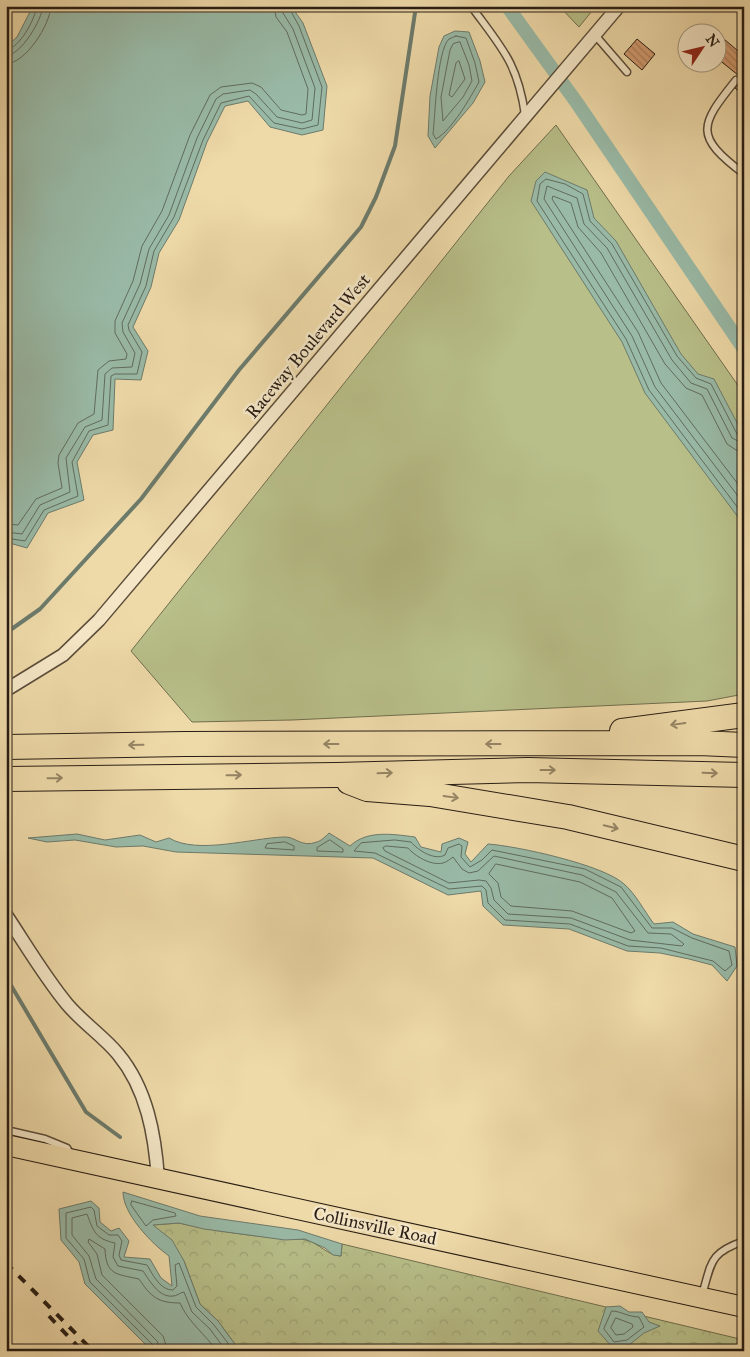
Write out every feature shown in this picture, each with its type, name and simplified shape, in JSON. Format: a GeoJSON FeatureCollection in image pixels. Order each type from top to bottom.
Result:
{"type":"FeatureCollection","features":[{"type":"Feature","properties":{"kind":"highway"},"geometry":{"type":"LineString","coordinates":[[577,744],[611,732],[744,715]]}},
{"type":"Feature","properties":{"kind":"highway"},"geometry":{"type":"LineString","coordinates":[[6,748],[185,744],[744,745]]}},
{"type":"Feature","properties":{"kind":"highway"},"geometry":{"type":"LineString","coordinates":[[6,779],[336,775],[528,770],[744,775]]}},
{"type":"Feature","properties":{"kind":"highway"},"geometry":{"type":"LineString","coordinates":[[336,775],[367,789],[430,794],[568,817],[744,859]]}},
{"type":"Feature","properties":{"kind":"highway"},"geometry":{"type":"LineString","coordinates":[[716,852],[744,865]]}},
{"type":"Feature","properties":{"kind":"main road","name":"Collinsville Road"},"geometry":{"type":"LineString","coordinates":[[6,1145],[744,1307]]}},
{"type":"Feature","properties":{"kind":"street","name":"Raceway Boulevard West"},"geometry":{"type":"LineString","coordinates":[[6,690],[63,655],[99,620],[619,6]]}},
{"type":"Feature","properties":{"kind":"street"},"geometry":{"type":"LineString","coordinates":[[6,916],[67,1004],[93,1032],[118,1053],[136,1079],[156,1140],[158,1179]]}},
{"type":"Feature","properties":{"kind":"lane"},"geometry":{"type":"LineString","coordinates":[[472,6],[514,67],[522,90],[525,115]]}},
{"type":"Feature","properties":{"kind":"lane"},"geometry":{"type":"LineString","coordinates":[[595,35],[627,72]]}},
{"type":"Feature","properties":{"kind":"lane"},"geometry":{"type":"LineString","coordinates":[[736,80],[715,105],[707,135],[713,148],[744,174]]}},
{"type":"Feature","properties":{"kind":"lane"},"geometry":{"type":"LineString","coordinates":[[6,1130],[46,1139],[67,1148],[73,1160]]}},
{"type":"Feature","properties":{"kind":"lane"},"geometry":{"type":"LineString","coordinates":[[702,1297],[714,1256],[724,1248],[744,1241]]}},
{"type":"Feature","properties":{"kind":"green space"},"geometry":{"type":"Polygon","coordinates":[[[559,6],[596,6],[579,27],[559,6]]]}},
{"type":"Feature","properties":{"kind":"green space"},"geometry":{"type":"Polygon","coordinates":[[[556,125],[744,394],[744,694],[707,701],[292,720],[192,722],[131,651],[509,176],[556,125]]]}},
{"type":"Feature","properties":{"kind":"green space"},"geometry":{"type":"Polygon","coordinates":[[[179,1223],[244,1234],[303,1239],[328,1252],[341,1256],[342,1244],[744,1340],[744,1351],[240,1351],[218,1321],[200,1304],[184,1261],[152,1225],[179,1223]]]}},
{"type":"Feature","properties":{"kind":"water"},"geometry":{"type":"Polygon","coordinates":[[[33,6],[291,6],[303,23],[327,86],[323,130],[302,135],[270,127],[248,101],[225,106],[207,142],[179,220],[159,253],[151,287],[133,327],[148,351],[141,380],[115,379],[113,430],[93,435],[77,462],[84,500],[48,513],[27,548],[6,542],[6,47],[17,37],[33,6]]]}},
{"type":"Feature","properties":{"kind":"water"},"geometry":{"type":"Polygon","coordinates":[[[455,31],[469,32],[480,61],[485,82],[473,103],[435,148],[428,136],[430,96],[439,47],[444,36],[455,31]]]}},
{"type":"Feature","properties":{"kind":"water"},"geometry":{"type":"Polygon","coordinates":[[[545,172],[587,190],[594,218],[616,241],[681,354],[698,374],[714,379],[744,436],[744,525],[645,393],[622,342],[531,201],[536,181],[545,172]]]}},
{"type":"Feature","properties":{"kind":"water"},"geometry":{"type":"Polygon","coordinates":[[[329,833],[350,846],[364,837],[372,835],[389,834],[415,837],[421,847],[441,852],[442,844],[459,838],[468,842],[465,854],[471,862],[488,844],[519,848],[580,864],[614,877],[624,884],[636,897],[654,924],[673,922],[693,934],[735,947],[737,966],[727,981],[712,965],[660,953],[627,951],[569,929],[503,925],[483,906],[481,891],[448,895],[373,858],[176,852],[143,846],[116,847],[75,840],[47,842],[28,838],[77,834],[105,840],[140,835],[156,842],[169,838],[181,843],[209,845],[288,837],[307,844],[320,841],[329,833]]]}},
{"type":"Feature","properties":{"kind":"water"},"geometry":{"type":"Polygon","coordinates":[[[123,1192],[200,1216],[298,1230],[342,1244],[341,1256],[333,1255],[325,1248],[305,1239],[285,1240],[204,1229],[179,1223],[153,1225],[172,1240],[184,1261],[200,1304],[218,1321],[240,1351],[152,1351],[85,1284],[79,1262],[61,1240],[59,1209],[91,1201],[99,1208],[100,1222],[111,1231],[119,1228],[129,1241],[124,1257],[150,1259],[161,1278],[172,1286],[169,1256],[154,1244],[139,1227],[124,1201],[123,1192]]]}},
{"type":"Feature","properties":{"kind":"water"},"geometry":{"type":"Polygon","coordinates":[[[620,1306],[629,1312],[642,1312],[649,1322],[660,1326],[644,1333],[629,1345],[612,1347],[598,1331],[606,1307],[620,1306]]]}},
{"type":"Feature","properties":{"kind":"building"},"geometry":{"type":"Polygon","coordinates":[[[637,39],[655,54],[642,70],[624,54],[637,39]]]}},
{"type":"Feature","properties":{"kind":"building"},"geometry":{"type":"Polygon","coordinates":[[[728,42],[744,56],[744,95],[735,88],[743,79],[728,67],[728,42]]]}},
{"type":"Feature","properties":{"kind":"waterway"},"geometry":{"type":"LineString","coordinates":[[6,633],[40,609],[141,499],[239,370],[361,227],[376,197],[395,146],[416,6]]}},
{"type":"Feature","properties":{"kind":"waterway"},"geometry":{"type":"LineString","coordinates":[[507,6],[577,103],[744,349]]}},
{"type":"Feature","properties":{"kind":"waterway"},"geometry":{"type":"LineString","coordinates":[[6,977],[86,1112],[120,1137]]}},
{"type":"Feature","properties":{"kind":"railway"},"geometry":{"type":"LineString","coordinates":[[6,1263],[93,1351]]}},
{"type":"Feature","properties":{"kind":"railway"},"geometry":{"type":"LineString","coordinates":[[49,1316],[82,1351]]}}]}
